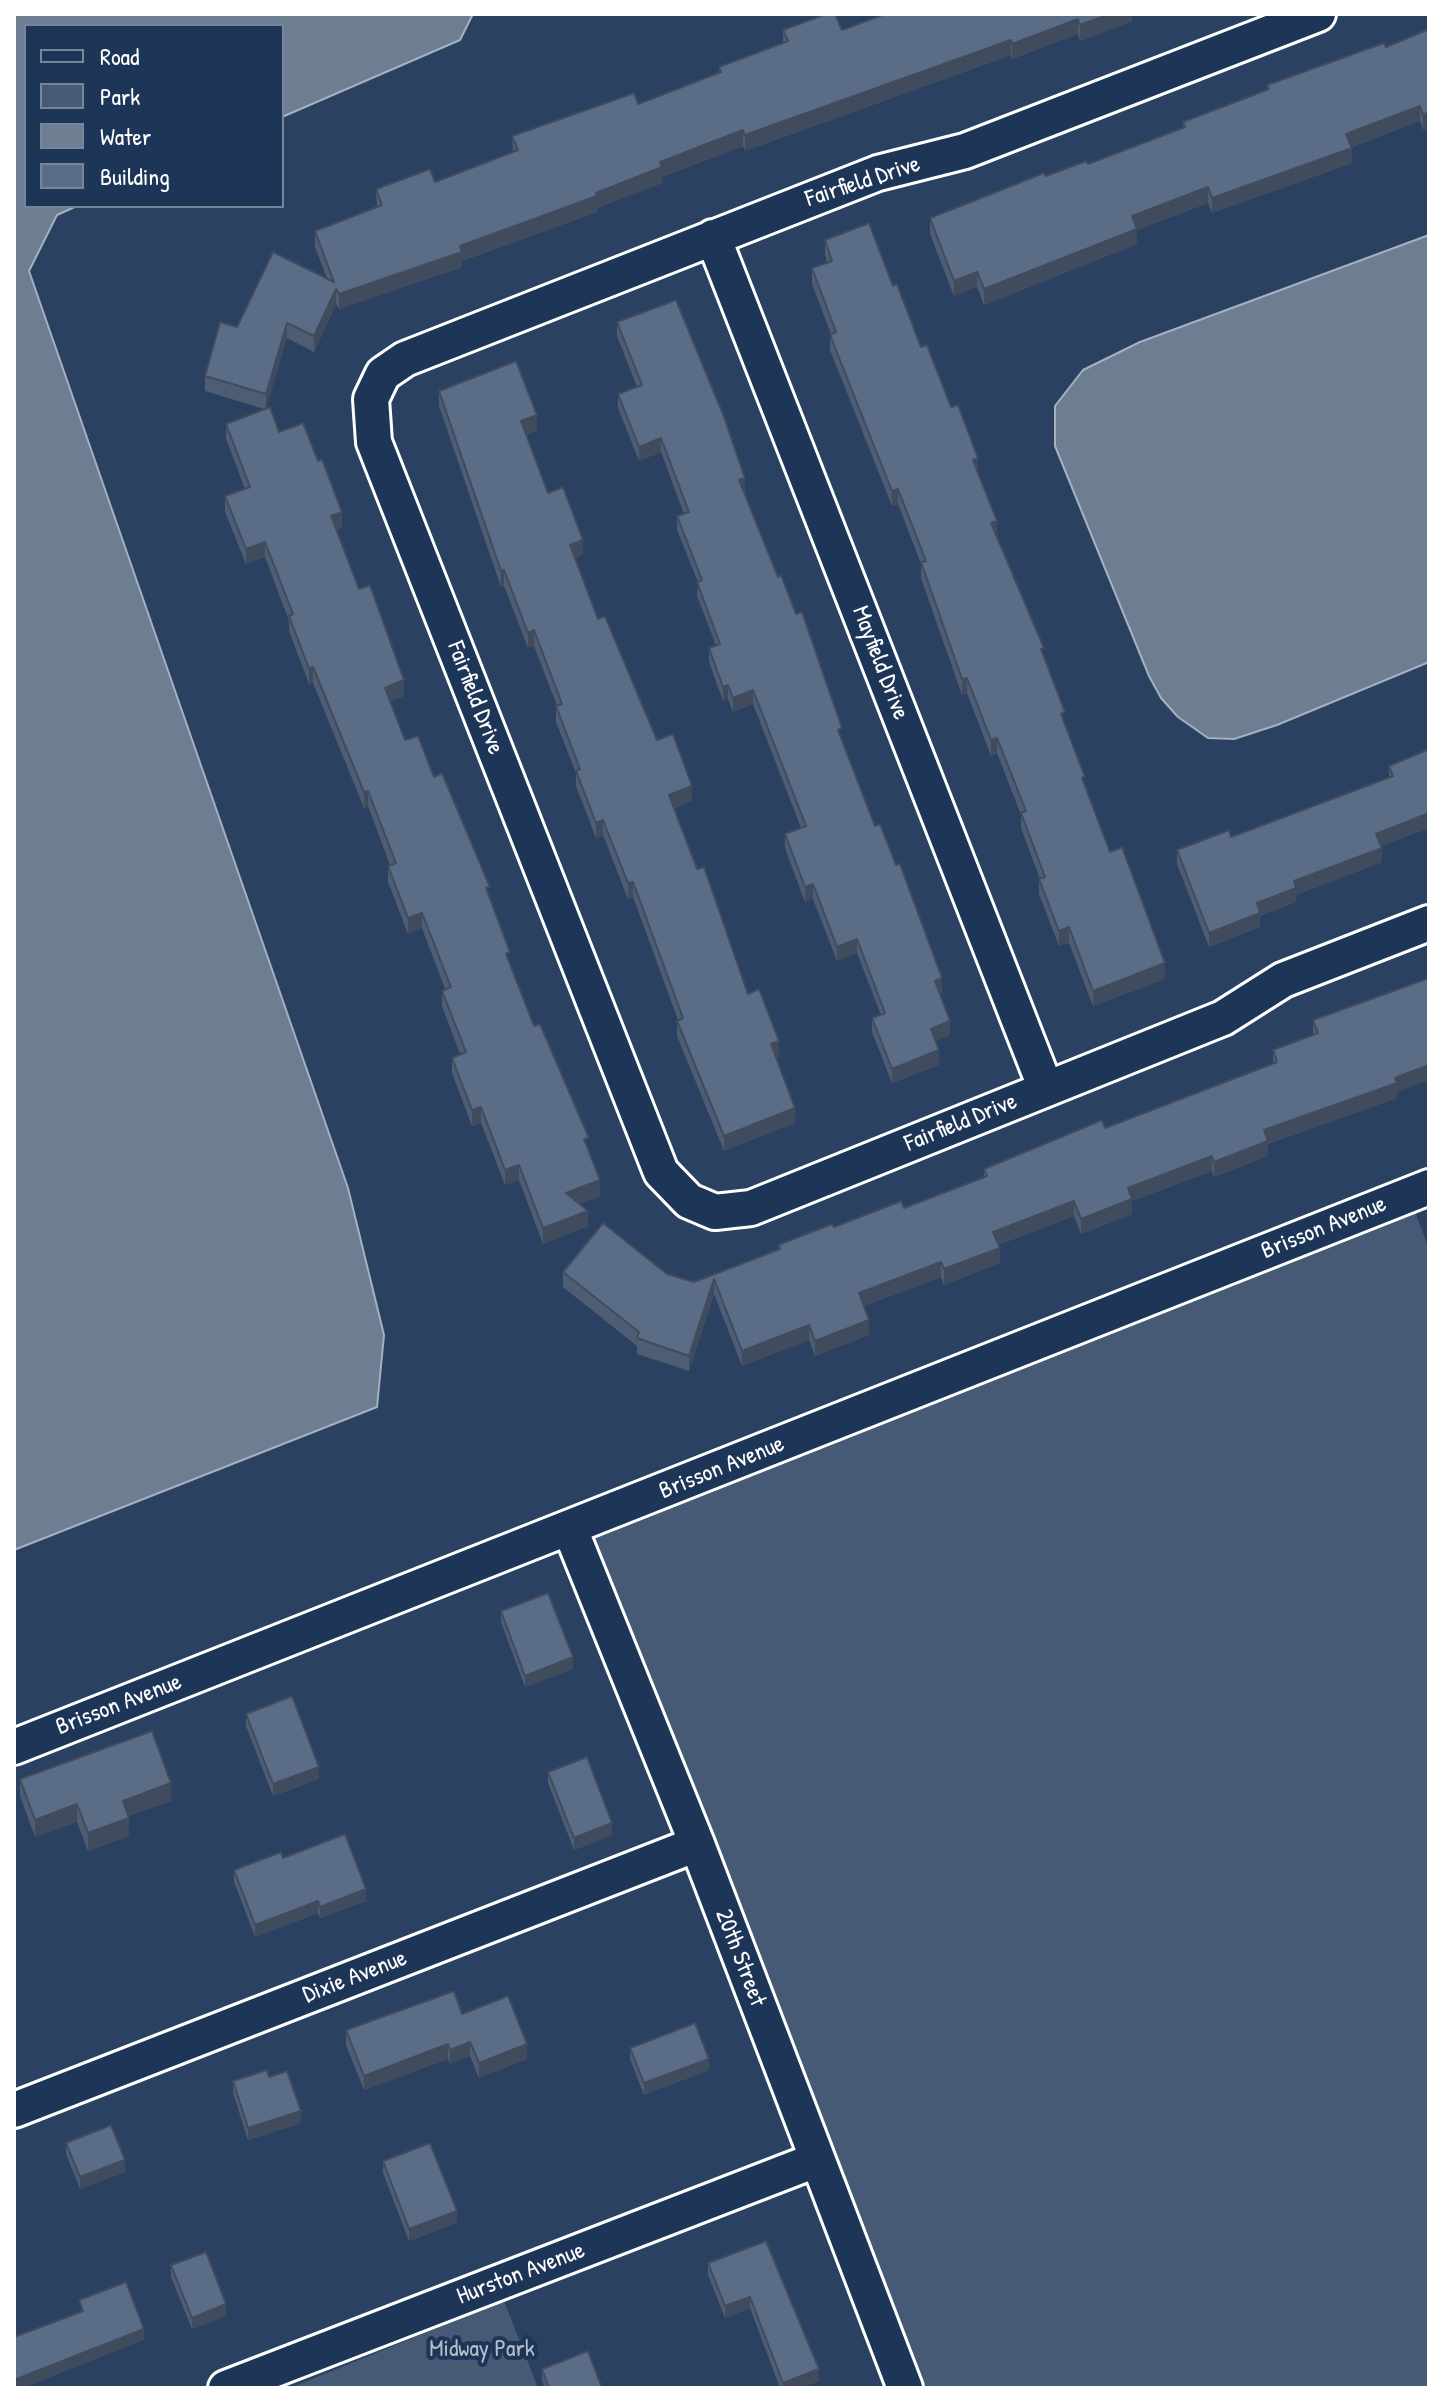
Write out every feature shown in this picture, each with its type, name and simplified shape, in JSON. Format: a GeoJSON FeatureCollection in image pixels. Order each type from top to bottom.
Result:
{"type":"FeatureCollection","features":[{"type":"Feature","properties":{"kind":"street","name":"Fairfield Drive"},"geometry":{"type":"LineString","coordinates":[[1318,14],[965,151],[878,173],[405,359],[383,374],[371,399],[374,442],[661,1172],[689,1201],[715,1212],[751,1208],[1223,1018],[1283,980],[1429,923]]}},
{"type":"Feature","properties":{"kind":"street","name":"Mayfield Drive"},"geometry":{"type":"LineString","coordinates":[[713,237],[1046,1089]]}},
{"type":"Feature","properties":{"kind":"street","name":"Brisson Avenue"},"geometry":{"type":"LineString","coordinates":[[14,1747],[1429,1187]]}},
{"type":"Feature","properties":{"kind":"street","name":"20th Street"},"geometry":{"type":"LineString","coordinates":[[570,1529],[697,1844],[905,2388]]}},
{"type":"Feature","properties":{"kind":"street","name":"Dixie Avenue"},"geometry":{"type":"LineString","coordinates":[[14,2110],[697,1844]]}},
{"type":"Feature","properties":{"kind":"street","name":"Hurston Avenue"},"geometry":{"type":"LineString","coordinates":[[226,2388],[816,2160]]}},
{"type":"Feature","properties":{"kind":"green space"},"geometry":{"type":"Polygon","coordinates":[[[1414,1209],[1429,1249],[1429,2388],[923,2388],[719,1852],[591,1537],[1414,1209]]]}},
{"type":"Feature","properties":{"kind":"green space","name":"Midway Park"},"geometry":{"type":"Polygon","coordinates":[[[504,2301],[538,2388],[290,2388],[504,2301]]]}},
{"type":"Feature","properties":{"kind":"water"},"geometry":{"type":"Polygon","coordinates":[[[14,14],[473,14],[460,40],[284,116],[284,24],[24,24],[24,208],[73,208],[57,215],[29,271],[348,1188],[384,1335],[377,1407],[14,1550],[14,14]]]}},
{"type":"Feature","properties":{"kind":"water"},"geometry":{"type":"Polygon","coordinates":[[[1429,235],[1429,662],[1277,725],[1234,739],[1208,738],[1178,717],[1161,698],[1149,676],[1055,446],[1055,406],[1083,370],[1140,342],[1429,235]]]}},
{"type":"Feature","properties":{"kind":"building"},"geometry":{"type":"Polygon","coordinates":[[[826,14],[835,14],[842,30],[885,14],[1110,14],[1080,25],[1078,19],[1012,44],[1011,40],[745,135],[743,130],[660,162],[662,167],[596,193],[597,196],[460,246],[462,252],[339,294],[336,289],[314,336],[287,323],[266,394],[205,376],[220,322],[237,327],[273,252],[334,282],[315,231],[382,205],[376,189],[430,169],[435,182],[518,150],[512,136],[634,93],[638,104],[721,72],[719,67],[788,41],[783,30],[826,14]]]}},
{"type":"Feature","properties":{"kind":"building"},"geometry":{"type":"Polygon","coordinates":[[[1429,29],[1429,112],[1423,115],[1420,106],[1346,134],[1352,148],[1212,198],[1208,187],[1132,216],[1137,229],[984,289],[977,272],[954,281],[930,218],[1044,173],[1046,176],[1086,161],[1088,164],[1185,127],[1183,122],[1269,89],[1267,85],[1384,43],[1386,47],[1429,29]]]}},
{"type":"Feature","properties":{"kind":"building"},"geometry":{"type":"Polygon","coordinates":[[[869,223],[921,347],[927,345],[951,407],[958,405],[978,458],[973,460],[997,521],[991,523],[1044,648],[1041,649],[1065,712],[1061,714],[1085,777],[1082,778],[1110,852],[1122,847],[1165,963],[1093,991],[1069,927],[1059,931],[1039,879],[1045,877],[1021,813],[1026,811],[997,738],[991,740],[967,678],[962,679],[921,562],[926,561],[898,489],[892,491],[830,335],[836,332],[812,268],[832,261],[825,240],[869,223]]]}},
{"type":"Feature","properties":{"kind":"building"},"geometry":{"type":"Polygon","coordinates":[[[676,300],[723,414],[745,478],[739,480],[778,577],[781,575],[796,614],[802,612],[842,728],[838,730],[875,826],[880,824],[896,865],[900,864],[942,978],[935,981],[950,1021],[931,1029],[939,1050],[892,1069],[872,1018],[885,1013],[857,939],[837,947],[813,884],[805,887],[785,834],[806,826],[753,690],[733,698],[728,685],[723,687],[709,648],[720,644],[697,582],[702,580],[677,516],[689,512],[661,438],[639,447],[618,394],[642,385],[617,322],[676,300]]]}},
{"type":"Feature","properties":{"kind":"building"},"geometry":{"type":"Polygon","coordinates":[[[516,361],[537,415],[521,421],[548,493],[563,487],[583,540],[570,545],[598,619],[605,616],[657,740],[673,734],[692,786],[669,795],[697,869],[704,867],[748,994],[759,989],[779,1041],[771,1044],[795,1108],[724,1136],[677,1021],[683,1018],[633,882],[628,883],[603,820],[596,823],[576,771],[580,769],[556,706],[562,704],[534,630],[528,633],[504,570],[501,571],[439,391],[516,361]]]}},
{"type":"Feature","properties":{"kind":"building"},"geometry":{"type":"Polygon","coordinates":[[[270,407],[279,432],[303,423],[318,461],[322,459],[342,512],[331,516],[359,589],[370,585],[404,680],[385,688],[405,740],[418,736],[434,777],[442,773],[490,887],[486,888],[510,952],[506,954],[534,1026],[540,1024],[589,1138],[584,1139],[600,1180],[566,1193],[588,1211],[543,1228],[519,1165],[505,1170],[481,1107],[472,1110],[452,1058],[466,1052],[442,991],[451,987],[422,913],[408,918],[388,866],[396,863],[313,667],[309,669],[289,616],[293,614],[265,542],[246,549],[225,496],[250,487],[226,424],[270,407]]]}},
{"type":"Feature","properties":{"kind":"building"},"geometry":{"type":"Polygon","coordinates":[[[1429,749],[1429,813],[1376,834],[1382,848],[1294,881],[1296,888],[1257,903],[1260,913],[1209,933],[1177,850],[1229,830],[1231,837],[1393,776],[1389,766],[1429,749]]]}},
{"type":"Feature","properties":{"kind":"building"},"geometry":{"type":"Polygon","coordinates":[[[1429,978],[1429,1065],[1395,1078],[1397,1083],[1264,1130],[1268,1141],[1214,1162],[1212,1156],[1128,1188],[1132,1199],[1081,1219],[1074,1201],[993,1232],[1000,1248],[944,1269],[941,1262],[859,1293],[869,1320],[815,1341],[809,1325],[742,1351],[714,1279],[689,1356],[637,1338],[639,1332],[563,1272],[603,1223],[667,1274],[694,1282],[780,1249],[778,1245],[832,1224],[834,1227],[901,1201],[904,1208],[987,1176],[984,1169],[1102,1120],[1105,1128],[1277,1062],[1273,1050],[1318,1033],[1313,1020],[1429,978]]]}},
{"type":"Feature","properties":{"kind":"building"},"geometry":{"type":"Polygon","coordinates":[[[548,1593],[573,1657],[525,1676],[501,1611],[548,1593]]]}},
{"type":"Feature","properties":{"kind":"building"},"geometry":{"type":"Polygon","coordinates":[[[292,1696],[319,1767],[273,1784],[246,1714],[292,1696]]]}},
{"type":"Feature","properties":{"kind":"building"},"geometry":{"type":"Polygon","coordinates":[[[152,1731],[171,1783],[123,1801],[129,1818],[88,1833],[77,1804],[35,1820],[20,1779],[152,1731]]]}},
{"type":"Feature","properties":{"kind":"building"},"geometry":{"type":"Polygon","coordinates":[[[587,1757],[612,1823],[574,1838],[548,1772],[587,1757]]]}},
{"type":"Feature","properties":{"kind":"building"},"geometry":{"type":"Polygon","coordinates":[[[345,1834],[366,1889],[320,1907],[318,1901],[255,1925],[234,1870],[281,1852],[283,1858],[345,1834]]]}},
{"type":"Feature","properties":{"kind":"building"},"geometry":{"type":"Polygon","coordinates":[[[454,1991],[462,2014],[508,1996],[527,2044],[479,2063],[470,2042],[450,2050],[448,2044],[364,2076],[346,2030],[454,1991]]]}},
{"type":"Feature","properties":{"kind":"building"},"geometry":{"type":"Polygon","coordinates":[[[695,2023],[709,2059],[644,2083],[630,2048],[695,2023]]]}},
{"type":"Feature","properties":{"kind":"building"},"geometry":{"type":"Polygon","coordinates":[[[267,2070],[269,2077],[287,2071],[301,2111],[248,2128],[233,2081],[267,2070]]]}},
{"type":"Feature","properties":{"kind":"building"},"geometry":{"type":"Polygon","coordinates":[[[111,2125],[125,2160],[80,2177],[66,2143],[111,2125]]]}},
{"type":"Feature","properties":{"kind":"building"},"geometry":{"type":"Polygon","coordinates":[[[430,2143],[457,2211],[409,2229],[383,2161],[430,2143]]]}},
{"type":"Feature","properties":{"kind":"building"},"geometry":{"type":"Polygon","coordinates":[[[766,2241],[819,2369],[783,2383],[750,2297],[725,2306],[708,2263],[766,2241]]]}},
{"type":"Feature","properties":{"kind":"building"},"geometry":{"type":"Polygon","coordinates":[[[206,2252],[226,2304],[192,2318],[171,2265],[206,2252]]]}},
{"type":"Feature","properties":{"kind":"building"},"geometry":{"type":"Polygon","coordinates":[[[126,2282],[144,2329],[14,2380],[14,2337],[83,2311],[79,2300],[126,2282]]]}},
{"type":"Feature","properties":{"kind":"building"},"geometry":{"type":"Polygon","coordinates":[[[588,2351],[602,2388],[549,2388],[542,2369],[588,2351]]]}}]}
